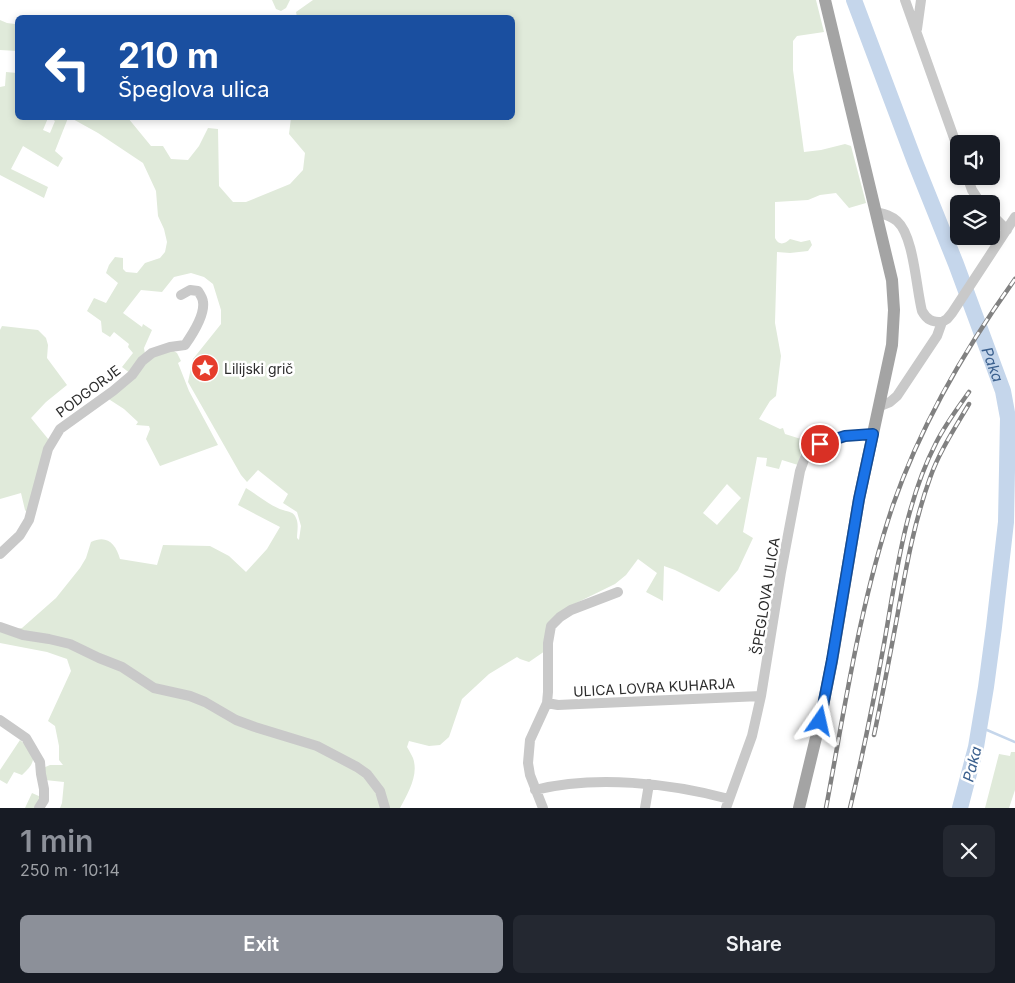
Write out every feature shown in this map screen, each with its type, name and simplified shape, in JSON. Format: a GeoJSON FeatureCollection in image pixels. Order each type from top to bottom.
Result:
{"type":"FeatureCollection","features":[{"type":"Feature","properties":{"kind":"main road"},"geometry":{"type":"LineString","coordinates":[[798,808],[825,695],[859,499],[892,345],[894,310],[892,280],[825,0]]}},
{"type":"Feature","properties":{"kind":"street"},"geometry":{"type":"LineString","coordinates":[[905,0],[953,135]]}},
{"type":"Feature","properties":{"kind":"street"},"geometry":{"type":"LineString","coordinates":[[917,33],[921,0]]}},
{"type":"Feature","properties":{"kind":"street"},"geometry":{"type":"LineString","coordinates":[[876,212],[889,215],[898,222],[906,233],[912,253],[922,311],[925,317],[935,322],[942,322],[952,313],[1015,217]]}},
{"type":"Feature","properties":{"kind":"street"},"geometry":{"type":"LineString","coordinates":[[1000,223],[1007,230]]}},
{"type":"Feature","properties":{"kind":"street","name":"PODGORJE"},"geometry":{"type":"LineString","coordinates":[[0,554],[20,536],[29,520],[48,449],[60,429],[113,391],[132,375],[142,361],[152,353],[185,345],[201,317],[203,302],[198,291],[190,290],[182,295]]}},
{"type":"Feature","properties":{"kind":"street"},"geometry":{"type":"LineString","coordinates":[[880,406],[890,402],[897,396],[937,336],[942,322]]}},
{"type":"Feature","properties":{"kind":"street","name":"ŠPEGLOVA ULICA"},"geometry":{"type":"LineString","coordinates":[[727,803],[752,736],[762,696],[781,572],[800,471],[805,458],[820,444],[845,436],[873,434]]}},
{"type":"Feature","properties":{"kind":"street"},"geometry":{"type":"LineString","coordinates":[[543,808],[535,790],[528,763],[528,748],[533,732],[547,703],[550,626],[571,610],[618,592]]}},
{"type":"Feature","properties":{"kind":"street"},"geometry":{"type":"LineString","coordinates":[[0,627],[23,635],[70,644],[122,667],[154,688],[190,696],[205,702],[236,720],[317,746],[367,774],[380,791],[385,808]]}},
{"type":"Feature","properties":{"kind":"street","name":"ULICA LOVRA KUHARJA"},"geometry":{"type":"LineString","coordinates":[[547,703],[558,705],[762,696]]}},
{"type":"Feature","properties":{"kind":"street"},"geometry":{"type":"LineString","coordinates":[[0,720],[26,738],[40,762],[44,800],[39,808]]}},
{"type":"Feature","properties":{"kind":"street"},"geometry":{"type":"LineString","coordinates":[[535,790],[550,786],[595,782],[649,784],[690,790],[727,803]]}},
{"type":"Feature","properties":{"kind":"street"},"geometry":{"type":"LineString","coordinates":[[646,808],[649,784]]}},
{"type":"Feature","properties":{"kind":"green space"},"geometry":{"type":"Polygon","coordinates":[[[272,0],[290,0],[286,8],[281,11],[276,9],[272,0]]]}},
{"type":"Feature","properties":{"kind":"green space"},"geometry":{"type":"Polygon","coordinates":[[[313,0],[816,0],[824,32],[797,36],[793,41],[793,70],[804,152],[845,144],[851,146],[866,203],[849,208],[836,193],[820,195],[808,200],[775,202],[775,238],[777,241],[782,243],[790,239],[801,242],[810,240],[812,245],[808,251],[777,252],[775,323],[781,356],[776,396],[770,401],[759,419],[780,429],[783,428],[785,434],[801,439],[803,444],[798,465],[782,460],[779,469],[766,466],[767,458],[757,457],[743,532],[753,538],[738,570],[719,592],[664,566],[663,601],[646,592],[657,573],[638,559],[626,575],[615,584],[564,609],[545,651],[529,662],[517,657],[489,674],[462,699],[449,737],[440,745],[429,746],[409,741],[407,747],[413,758],[415,771],[412,784],[400,808],[60,808],[64,782],[45,780],[43,768],[50,765],[63,765],[59,760],[59,746],[55,726],[48,721],[71,671],[67,659],[47,652],[0,643],[0,628],[22,628],[56,598],[80,568],[86,558],[91,542],[97,540],[102,539],[110,542],[116,549],[120,559],[157,565],[163,545],[210,546],[229,556],[246,572],[267,549],[280,527],[238,505],[246,488],[274,506],[294,514],[297,523],[297,538],[299,540],[301,526],[297,512],[283,503],[288,494],[258,470],[247,482],[241,475],[188,382],[193,359],[221,324],[221,310],[213,284],[204,277],[191,273],[174,277],[162,292],[141,290],[123,313],[142,327],[143,324],[152,330],[144,348],[145,354],[131,374],[122,367],[133,353],[128,347],[129,344],[114,332],[110,337],[102,332],[101,321],[87,311],[94,298],[106,303],[118,283],[106,273],[115,257],[123,258],[123,269],[126,272],[137,273],[145,263],[160,258],[165,252],[167,242],[158,216],[156,191],[143,163],[75,120],[130,120],[151,146],[163,146],[171,159],[188,160],[199,146],[208,128],[218,129],[219,186],[233,202],[246,202],[290,184],[303,170],[305,153],[289,134],[291,120],[515,120],[515,15],[297,15],[296,12],[313,0]],[[727,484],[703,513],[717,525],[741,498],[727,484]]]}},
{"type":"Feature","properties":{"kind":"green space"},"geometry":{"type":"Polygon","coordinates":[[[0,20],[15,24],[15,51],[0,50],[0,20]]]}},
{"type":"Feature","properties":{"kind":"green space"},"geometry":{"type":"Polygon","coordinates":[[[6,72],[15,73],[15,120],[47,120],[43,130],[50,133],[55,121],[54,120],[67,120],[55,151],[63,158],[58,167],[23,146],[11,169],[48,187],[44,198],[0,175],[0,87],[5,86],[6,72]]]}},
{"type":"Feature","properties":{"kind":"green space"},"geometry":{"type":"Polygon","coordinates":[[[2,326],[38,330],[46,338],[48,345],[47,358],[67,385],[46,402],[31,418],[49,440],[29,515],[25,510],[21,493],[0,499],[0,330],[2,326]]]}},
{"type":"Feature","properties":{"kind":"green space"},"geometry":{"type":"Polygon","coordinates":[[[172,350],[177,353],[181,361],[178,363],[189,391],[218,445],[160,466],[146,439],[150,429],[149,426],[136,425],[138,422],[124,409],[107,398],[147,361],[159,353],[172,350]]]}},
{"type":"Feature","properties":{"kind":"green space"},"geometry":{"type":"Polygon","coordinates":[[[20,740],[32,753],[33,761],[22,775],[14,772],[7,784],[0,780],[0,770],[20,740]]]}},
{"type":"Feature","properties":{"kind":"green space"},"geometry":{"type":"Polygon","coordinates":[[[1011,752],[1015,752],[1015,790],[1009,808],[985,808],[999,754],[1010,756],[1011,752]]]}},
{"type":"Feature","properties":{"kind":"green space"},"geometry":{"type":"Polygon","coordinates":[[[32,793],[41,797],[35,808],[25,808],[32,793]]]}},
{"type":"Feature","properties":{"kind":"waterway","name":"Paka"},"geometry":{"type":"LineString","coordinates":[[854,0],[1003,391],[1008,418],[1006,522],[994,627],[976,747],[960,808]]}},
{"type":"Feature","properties":{"kind":"waterway"},"geometry":{"type":"LineString","coordinates":[[980,727],[1015,742]]}},
{"type":"Feature","properties":{"kind":"railway"},"geometry":{"type":"LineString","coordinates":[[826,808],[862,617],[881,542],[893,505],[917,445],[946,388],[979,332],[1015,279]]}},
{"type":"Feature","properties":{"kind":"railway"},"geometry":{"type":"LineString","coordinates":[[850,808],[872,706],[902,542],[916,491],[936,443],[947,423],[969,392]]}},
{"type":"Feature","properties":{"kind":"railway"},"geometry":{"type":"LineString","coordinates":[[874,735],[906,568],[919,514],[938,459],[969,404]]}},
{"type":"Feature","properties":{"kind":"place","name":"Lilijski grič"},"geometry":{"type":"Point","coordinates":[205,368]}},
{"type":"Feature","properties":{"kind":"route"},"geometry":{"type":"LineString","coordinates":[[820,444],[845,436],[873,434],[847,563],[832,660],[820,721]]}}]}
